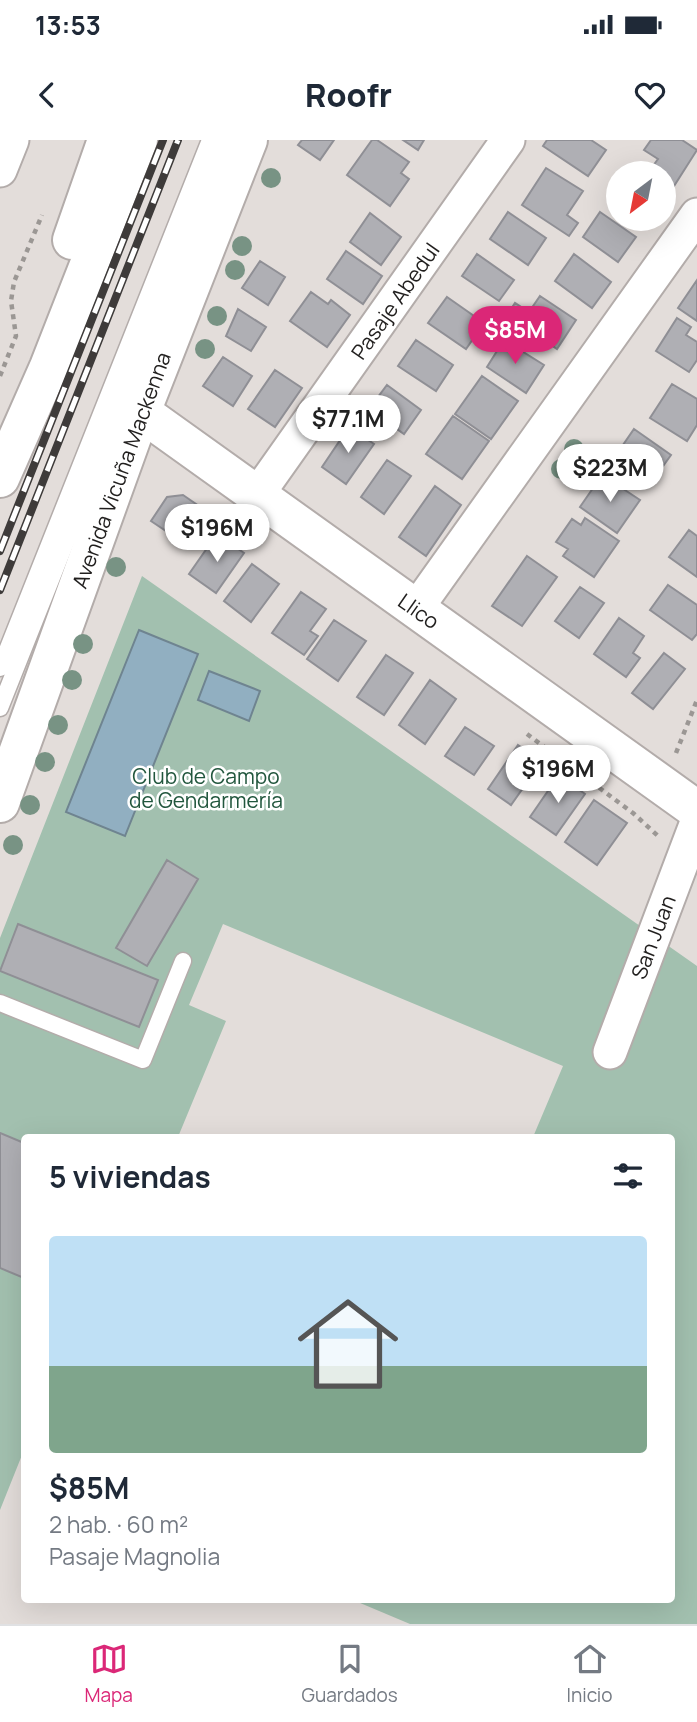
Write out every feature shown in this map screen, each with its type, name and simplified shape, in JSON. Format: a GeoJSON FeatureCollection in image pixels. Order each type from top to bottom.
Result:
{"type":"FeatureCollection","features":[{"type":"Feature","properties":{"kind":"main road"},"geometry":{"type":"LineString","coordinates":[[0,440],[107,140]]}},
{"type":"Feature","properties":{"kind":"main road"},"geometry":{"type":"LineString","coordinates":[[0,478],[49,367],[138,140]]}},
{"type":"Feature","properties":{"kind":"main road","name":"Avenida Vicuña Mackenna"},"geometry":{"type":"LineString","coordinates":[[0,803],[141,412],[248,140]]}},
{"type":"Feature","properties":{"kind":"main road","name":"Llico"},"geometry":{"type":"LineString","coordinates":[[141,412],[697,810]]}},
{"type":"Feature","properties":{"kind":"street"},"geometry":{"type":"LineString","coordinates":[[0,170],[12,140]]}},
{"type":"Feature","properties":{"kind":"street","name":"Pasaje Abedul"},"geometry":{"type":"LineString","coordinates":[[257,495],[509,140]]}},
{"type":"Feature","properties":{"kind":"street"},"geometry":{"type":"LineString","coordinates":[[416,609],[697,215]]}},
{"type":"Feature","properties":{"kind":"street","name":"San Juan"},"geometry":{"type":"LineString","coordinates":[[610,1052],[697,822]]}},
{"type":"Feature","properties":{"kind":"lane"},"geometry":{"type":"LineString","coordinates":[[0,668],[210,140]]}},
{"type":"Feature","properties":{"kind":"lane"},"geometry":{"type":"LineString","coordinates":[[0,708],[226,140]]}},
{"type":"Feature","properties":{"kind":"lane"},"geometry":{"type":"LineString","coordinates":[[0,1003],[143,1060],[183,961]]}},
{"type":"Feature","properties":{"kind":"path"},"geometry":{"type":"LineString","coordinates":[[0,376],[16,336],[15,314],[11,301],[14,282],[45,209]]}},
{"type":"Feature","properties":{"kind":"path"},"geometry":{"type":"LineString","coordinates":[[676,753],[697,700]]}},
{"type":"Feature","properties":{"kind":"green space","name":"Club de Campo de Gendarmería"},"geometry":{"type":"Polygon","coordinates":[[[142,576],[697,966],[697,1624],[410,1624],[360,1603],[675,1603],[675,1134],[534,1134],[563,1066],[223,924],[189,1005],[226,1021],[179,1134],[21,1134],[21,1458],[0,1510],[0,938],[142,576]]]}},
{"type":"Feature","properties":{"kind":"water"},"geometry":{"type":"Polygon","coordinates":[[[139,630],[198,654],[125,836],[66,812],[139,630]]]}},
{"type":"Feature","properties":{"kind":"water"},"geometry":{"type":"Polygon","coordinates":[[[209,671],[260,691],[249,721],[198,700],[209,671]]]}},
{"type":"Feature","properties":{"kind":"building"},"geometry":{"type":"Polygon","coordinates":[[[302,140],[334,140],[320,160],[298,145],[302,140]]]}},
{"type":"Feature","properties":{"kind":"building"},"geometry":{"type":"Polygon","coordinates":[[[372,140],[377,140],[409,162],[401,173],[409,179],[390,206],[347,175],[372,140]]]}},
{"type":"Feature","properties":{"kind":"building"},"geometry":{"type":"Polygon","coordinates":[[[403,140],[424,140],[418,150],[403,140]]]}},
{"type":"Feature","properties":{"kind":"building"},"geometry":{"type":"Polygon","coordinates":[[[547,140],[591,140],[606,150],[588,176],[543,146],[547,140]]]}},
{"type":"Feature","properties":{"kind":"building"},"geometry":{"type":"Polygon","coordinates":[[[651,140],[682,140],[697,150],[676,183],[676,161],[657,161],[658,159],[644,150],[651,140]]]}},
{"type":"Feature","properties":{"kind":"building"},"geometry":{"type":"Polygon","coordinates":[[[546,168],[583,191],[567,215],[578,223],[569,236],[522,205],[546,168]]]}},
{"type":"Feature","properties":{"kind":"building"},"geometry":{"type":"Polygon","coordinates":[[[508,212],[546,238],[528,265],[490,239],[508,212]]]}},
{"type":"Feature","properties":{"kind":"building"},"geometry":{"type":"Polygon","coordinates":[[[600,212],[606,216],[606,231],[627,231],[636,237],[618,262],[583,237],[600,212]]]}},
{"type":"Feature","properties":{"kind":"building"},"geometry":{"type":"Polygon","coordinates":[[[370,213],[401,237],[381,265],[350,242],[370,213]]]}},
{"type":"Feature","properties":{"kind":"building"},"geometry":{"type":"Polygon","coordinates":[[[346,251],[382,276],[363,304],[327,279],[346,251]]]}},
{"type":"Feature","properties":{"kind":"building"},"geometry":{"type":"Polygon","coordinates":[[[477,254],[514,280],[499,301],[462,276],[477,254]]]}},
{"type":"Feature","properties":{"kind":"building"},"geometry":{"type":"Polygon","coordinates":[[[574,254],[611,282],[592,308],[555,281],[574,254]]]}},
{"type":"Feature","properties":{"kind":"building"},"geometry":{"type":"Polygon","coordinates":[[[260,261],[285,277],[268,305],[242,288],[260,261]]]}},
{"type":"Feature","properties":{"kind":"building"},"geometry":{"type":"Polygon","coordinates":[[[697,280],[697,321],[678,308],[697,280]]]}},
{"type":"Feature","properties":{"kind":"building"},"geometry":{"type":"Polygon","coordinates":[[[311,292],[328,304],[331,300],[350,315],[327,347],[290,321],[311,292]]]}},
{"type":"Feature","properties":{"kind":"building"},"geometry":{"type":"Polygon","coordinates":[[[540,296],[576,320],[557,349],[541,338],[537,345],[502,323],[515,303],[529,312],[540,296]]]}},
{"type":"Feature","properties":{"kind":"building"},"geometry":{"type":"Polygon","coordinates":[[[447,297],[484,323],[466,349],[428,323],[447,297]]]}},
{"type":"Feature","properties":{"kind":"building"},"geometry":{"type":"Polygon","coordinates":[[[238,309],[266,327],[251,351],[226,336],[238,309]]]}},
{"type":"Feature","properties":{"kind":"building"},"geometry":{"type":"Polygon","coordinates":[[[677,318],[691,327],[686,335],[697,342],[697,360],[689,372],[656,351],[677,318]]]}},
{"type":"Feature","properties":{"kind":"building"},"geometry":{"type":"Polygon","coordinates":[[[416,340],[453,365],[436,391],[398,366],[416,340]]]}},
{"type":"Feature","properties":{"kind":"building"},"geometry":{"type":"Polygon","coordinates":[[[504,340],[544,365],[526,393],[487,367],[504,340]]]}},
{"type":"Feature","properties":{"kind":"building"},"geometry":{"type":"Polygon","coordinates":[[[223,357],[252,376],[233,406],[203,386],[223,357]]]}},
{"type":"Feature","properties":{"kind":"building"},"geometry":{"type":"Polygon","coordinates":[[[275,370],[302,388],[275,427],[248,409],[275,370]]]}},
{"type":"Feature","properties":{"kind":"building"},"geometry":{"type":"Polygon","coordinates":[[[482,376],[518,401],[491,439],[455,414],[482,376]]]}},
{"type":"Feature","properties":{"kind":"building"},"geometry":{"type":"Polygon","coordinates":[[[672,384],[697,399],[697,425],[687,441],[650,418],[672,384]]]}},
{"type":"Feature","properties":{"kind":"building"},"geometry":{"type":"Polygon","coordinates":[[[387,385],[421,410],[404,434],[369,409],[387,385]]]}},
{"type":"Feature","properties":{"kind":"building"},"geometry":{"type":"Polygon","coordinates":[[[453,416],[489,441],[462,479],[426,454],[453,416]]]}},
{"type":"Feature","properties":{"kind":"building"},"geometry":{"type":"Polygon","coordinates":[[[349,427],[374,444],[346,484],[322,467],[349,427]]]}},
{"type":"Feature","properties":{"kind":"building"},"geometry":{"type":"Polygon","coordinates":[[[634,429],[671,455],[651,483],[614,458],[634,429]]]}},
{"type":"Feature","properties":{"kind":"building"},"geometry":{"type":"Polygon","coordinates":[[[387,460],[411,476],[384,514],[361,497],[387,460]]]}},
{"type":"Feature","properties":{"kind":"building"},"geometry":{"type":"Polygon","coordinates":[[[602,475],[640,500],[617,533],[580,507],[602,475]]]}},
{"type":"Feature","properties":{"kind":"building"},"geometry":{"type":"Polygon","coordinates":[[[435,486],[461,505],[426,556],[399,537],[435,486]]]}},
{"type":"Feature","properties":{"kind":"building"},"geometry":{"type":"Polygon","coordinates":[[[183,495],[212,515],[190,547],[151,521],[167,497],[183,495]]]}},
{"type":"Feature","properties":{"kind":"building"},"geometry":{"type":"Polygon","coordinates":[[[585,518],[619,541],[594,577],[563,556],[568,549],[556,542],[572,519],[581,525],[585,518]]]}},
{"type":"Feature","properties":{"kind":"building"},"geometry":{"type":"Polygon","coordinates":[[[689,530],[697,536],[697,577],[669,557],[689,530]]]}},
{"type":"Feature","properties":{"kind":"building"},"geometry":{"type":"Polygon","coordinates":[[[217,534],[244,553],[216,593],[189,574],[217,534]]]}},
{"type":"Feature","properties":{"kind":"building"},"geometry":{"type":"Polygon","coordinates":[[[527,556],[557,577],[522,626],[492,606],[527,556]]]}},
{"type":"Feature","properties":{"kind":"building"},"geometry":{"type":"Polygon","coordinates":[[[252,564],[279,584],[251,622],[224,601],[252,564]]]}},
{"type":"Feature","properties":{"kind":"building"},"geometry":{"type":"Polygon","coordinates":[[[668,585],[697,605],[697,634],[692,640],[650,610],[668,585]]]}},
{"type":"Feature","properties":{"kind":"building"},"geometry":{"type":"Polygon","coordinates":[[[580,587],[604,603],[579,638],[555,621],[580,587]]]}},
{"type":"Feature","properties":{"kind":"building"},"geometry":{"type":"Polygon","coordinates":[[[301,592],[326,609],[310,631],[318,636],[304,655],[272,633],[301,592]]]}},
{"type":"Feature","properties":{"kind":"building"},"geometry":{"type":"Polygon","coordinates":[[[619,618],[644,636],[633,653],[640,658],[626,677],[594,654],[619,618]]]}},
{"type":"Feature","properties":{"kind":"building"},"geometry":{"type":"Polygon","coordinates":[[[334,620],[366,641],[338,681],[307,659],[334,620]]]}},
{"type":"Feature","properties":{"kind":"building"},"geometry":{"type":"Polygon","coordinates":[[[664,653],[685,669],[653,709],[632,693],[664,653]]]}},
{"type":"Feature","properties":{"kind":"building"},"geometry":{"type":"Polygon","coordinates":[[[386,655],[413,673],[384,715],[357,697],[386,655]]]}},
{"type":"Feature","properties":{"kind":"building"},"geometry":{"type":"Polygon","coordinates":[[[430,680],[456,699],[425,744],[399,725],[430,680]]]}},
{"type":"Feature","properties":{"kind":"building"},"geometry":{"type":"Polygon","coordinates":[[[465,727],[494,746],[474,775],[445,756],[465,727]]]}},
{"type":"Feature","properties":{"kind":"building"},"geometry":{"type":"Polygon","coordinates":[[[518,745],[542,761],[511,805],[488,789],[518,745]]]}},
{"type":"Feature","properties":{"kind":"building"},"geometry":{"type":"Polygon","coordinates":[[[559,775],[585,794],[556,835],[530,817],[559,775]]]}},
{"type":"Feature","properties":{"kind":"building"},"geometry":{"type":"Polygon","coordinates":[[[594,800],[627,823],[597,865],[565,842],[594,800]]]}},
{"type":"Feature","properties":{"kind":"building"},"geometry":{"type":"Polygon","coordinates":[[[167,860],[198,879],[147,966],[116,948],[167,860]]]}},
{"type":"Feature","properties":{"kind":"building"},"geometry":{"type":"Polygon","coordinates":[[[18,924],[158,980],[139,1027],[0,971],[18,924]]]}},
{"type":"Feature","properties":{"kind":"building"},"geometry":{"type":"Polygon","coordinates":[[[0,1133],[21,1142],[21,1277],[0,1268],[0,1133]]]}},
{"type":"Feature","properties":{"kind":"railway"},"geometry":{"type":"LineString","coordinates":[[0,551],[163,140]]}},
{"type":"Feature","properties":{"kind":"railway"},"geometry":{"type":"LineString","coordinates":[[0,590],[178,140]]}}]}
